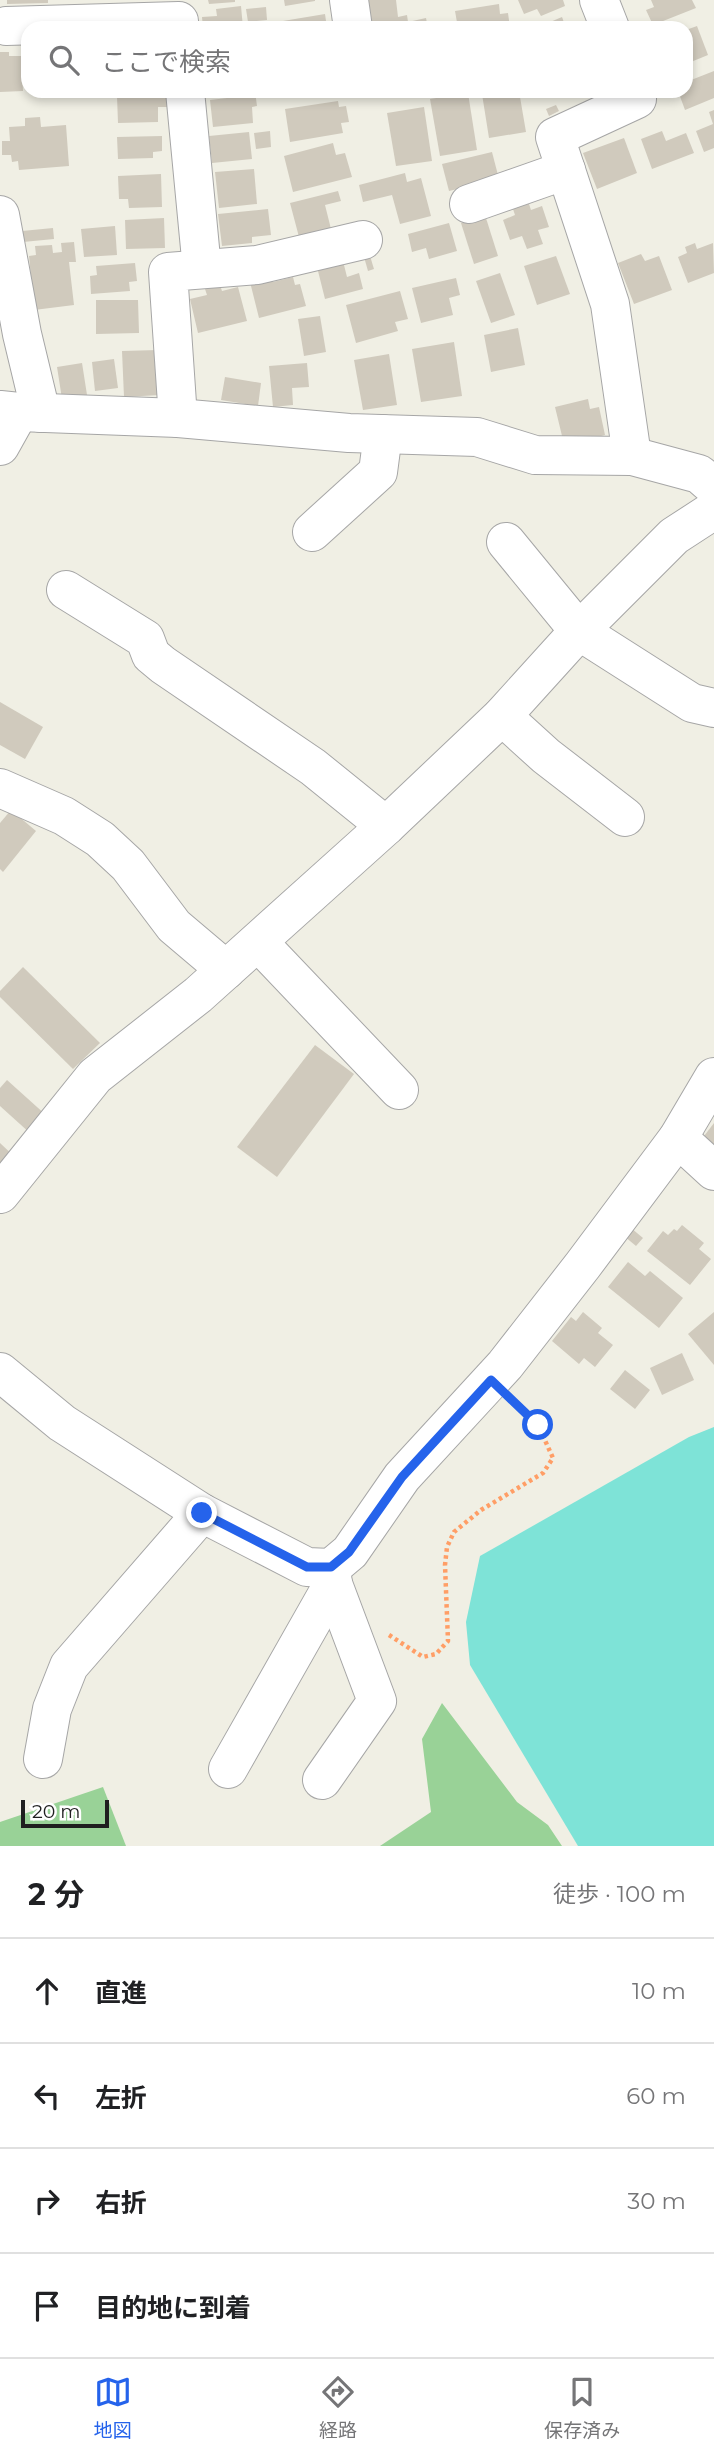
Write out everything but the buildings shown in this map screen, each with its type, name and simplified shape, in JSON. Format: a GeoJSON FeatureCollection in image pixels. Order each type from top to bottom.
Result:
{"type":"FeatureCollection","features":[{"type":"Feature","properties":{"kind":"street"},"geometry":{"type":"LineString","coordinates":[[349,0],[352,21]]}},
{"type":"Feature","properties":{"kind":"street"},"geometry":{"type":"LineString","coordinates":[[599,0],[607,21]]}},
{"type":"Feature","properties":{"kind":"street"},"geometry":{"type":"LineString","coordinates":[[92,21],[178,16]]}},
{"type":"Feature","properties":{"kind":"street"},"geometry":{"type":"LineString","coordinates":[[6,26],[21,25]]}},
{"type":"Feature","properties":{"kind":"street"},"geometry":{"type":"LineString","coordinates":[[186,98],[202,269]]}},
{"type":"Feature","properties":{"kind":"street"},"geometry":{"type":"LineString","coordinates":[[632,456],[610,304],[555,136],[637,98]]}},
{"type":"Feature","properties":{"kind":"street"},"geometry":{"type":"LineString","coordinates":[[469,204],[566,170]]}},
{"type":"Feature","properties":{"kind":"street"},"geometry":{"type":"LineString","coordinates":[[0,215],[22,334],[20,412],[0,446]]}},
{"type":"Feature","properties":{"kind":"street"},"geometry":{"type":"LineString","coordinates":[[177,418],[168,272],[257,265],[363,240]]}},
{"type":"Feature","properties":{"kind":"street"},"geometry":{"type":"LineString","coordinates":[[20,412],[177,418],[383,434],[477,437],[535,455],[632,456],[699,474],[714,487]]}},
{"type":"Feature","properties":{"kind":"street"},"geometry":{"type":"LineString","coordinates":[[312,533],[379,472],[383,434]]}},
{"type":"Feature","properties":{"kind":"street"},"geometry":{"type":"LineString","coordinates":[[0,1194],[95,1076],[226,970],[386,826],[502,716],[579,631],[674,536],[714,510]]}},
{"type":"Feature","properties":{"kind":"street"},"geometry":{"type":"LineString","coordinates":[[506,542],[579,631],[692,703],[714,708]]}},
{"type":"Feature","properties":{"kind":"street"},"geometry":{"type":"LineString","coordinates":[[66,590],[145,639],[151,655],[163,665],[313,767],[386,826]]}},
{"type":"Feature","properties":{"kind":"street"},"geometry":{"type":"LineString","coordinates":[[502,716],[546,756],[625,817]]}},
{"type":"Feature","properties":{"kind":"street"},"geometry":{"type":"LineString","coordinates":[[0,788],[64,816],[100,839],[128,866],[174,926],[226,970]]}},
{"type":"Feature","properties":{"kind":"street"},"geometry":{"type":"LineString","coordinates":[[258,942],[399,1090]]}},
{"type":"Feature","properties":{"kind":"street"},"geometry":{"type":"LineString","coordinates":[[228,1769],[335,1584],[349,1552],[402,1477],[491,1380],[583,1265],[678,1138],[714,1077]]}},
{"type":"Feature","properties":{"kind":"street"},"geometry":{"type":"LineString","coordinates":[[678,1138],[714,1171]]}},
{"type":"Feature","properties":{"kind":"street"},"geometry":{"type":"LineString","coordinates":[[0,1372],[62,1423],[202,1513],[335,1584],[377,1701],[323,1780]]}},
{"type":"Feature","properties":{"kind":"street"},"geometry":{"type":"LineString","coordinates":[[43,1759],[52,1709],[69,1666],[202,1513]]}},
{"type":"Feature","properties":{"kind":"path"},"geometry":{"type":"LineString","coordinates":[[335,1584],[397,1642],[423,1657],[436,1654],[448,1641],[445,1565],[447,1547],[454,1532],[481,1510],[543,1473],[553,1458],[538,1425],[491,1380]]}},
{"type":"Feature","properties":{"kind":"green space"},"geometry":{"type":"Polygon","coordinates":[[[442,1703],[517,1802],[548,1825],[562,1846],[380,1846],[431,1812],[422,1739],[442,1703]]]}},
{"type":"Feature","properties":{"kind":"green space"},"geometry":{"type":"Polygon","coordinates":[[[103,1787],[126,1846],[0,1846],[0,1822],[103,1787]]]}},
{"type":"Feature","properties":{"kind":"shaded area"},"geometry":{"type":"Polygon","coordinates":[[[714,1427],[714,1846],[578,1846],[470,1665],[466,1622],[480,1556],[689,1437],[714,1427]]]}},
{"type":"Feature","properties":{"kind":"route"},"geometry":{"type":"LineString","coordinates":[[202,1513],[307,1567],[331,1567],[349,1552],[402,1477],[491,1380],[538,1425]]}}]}
